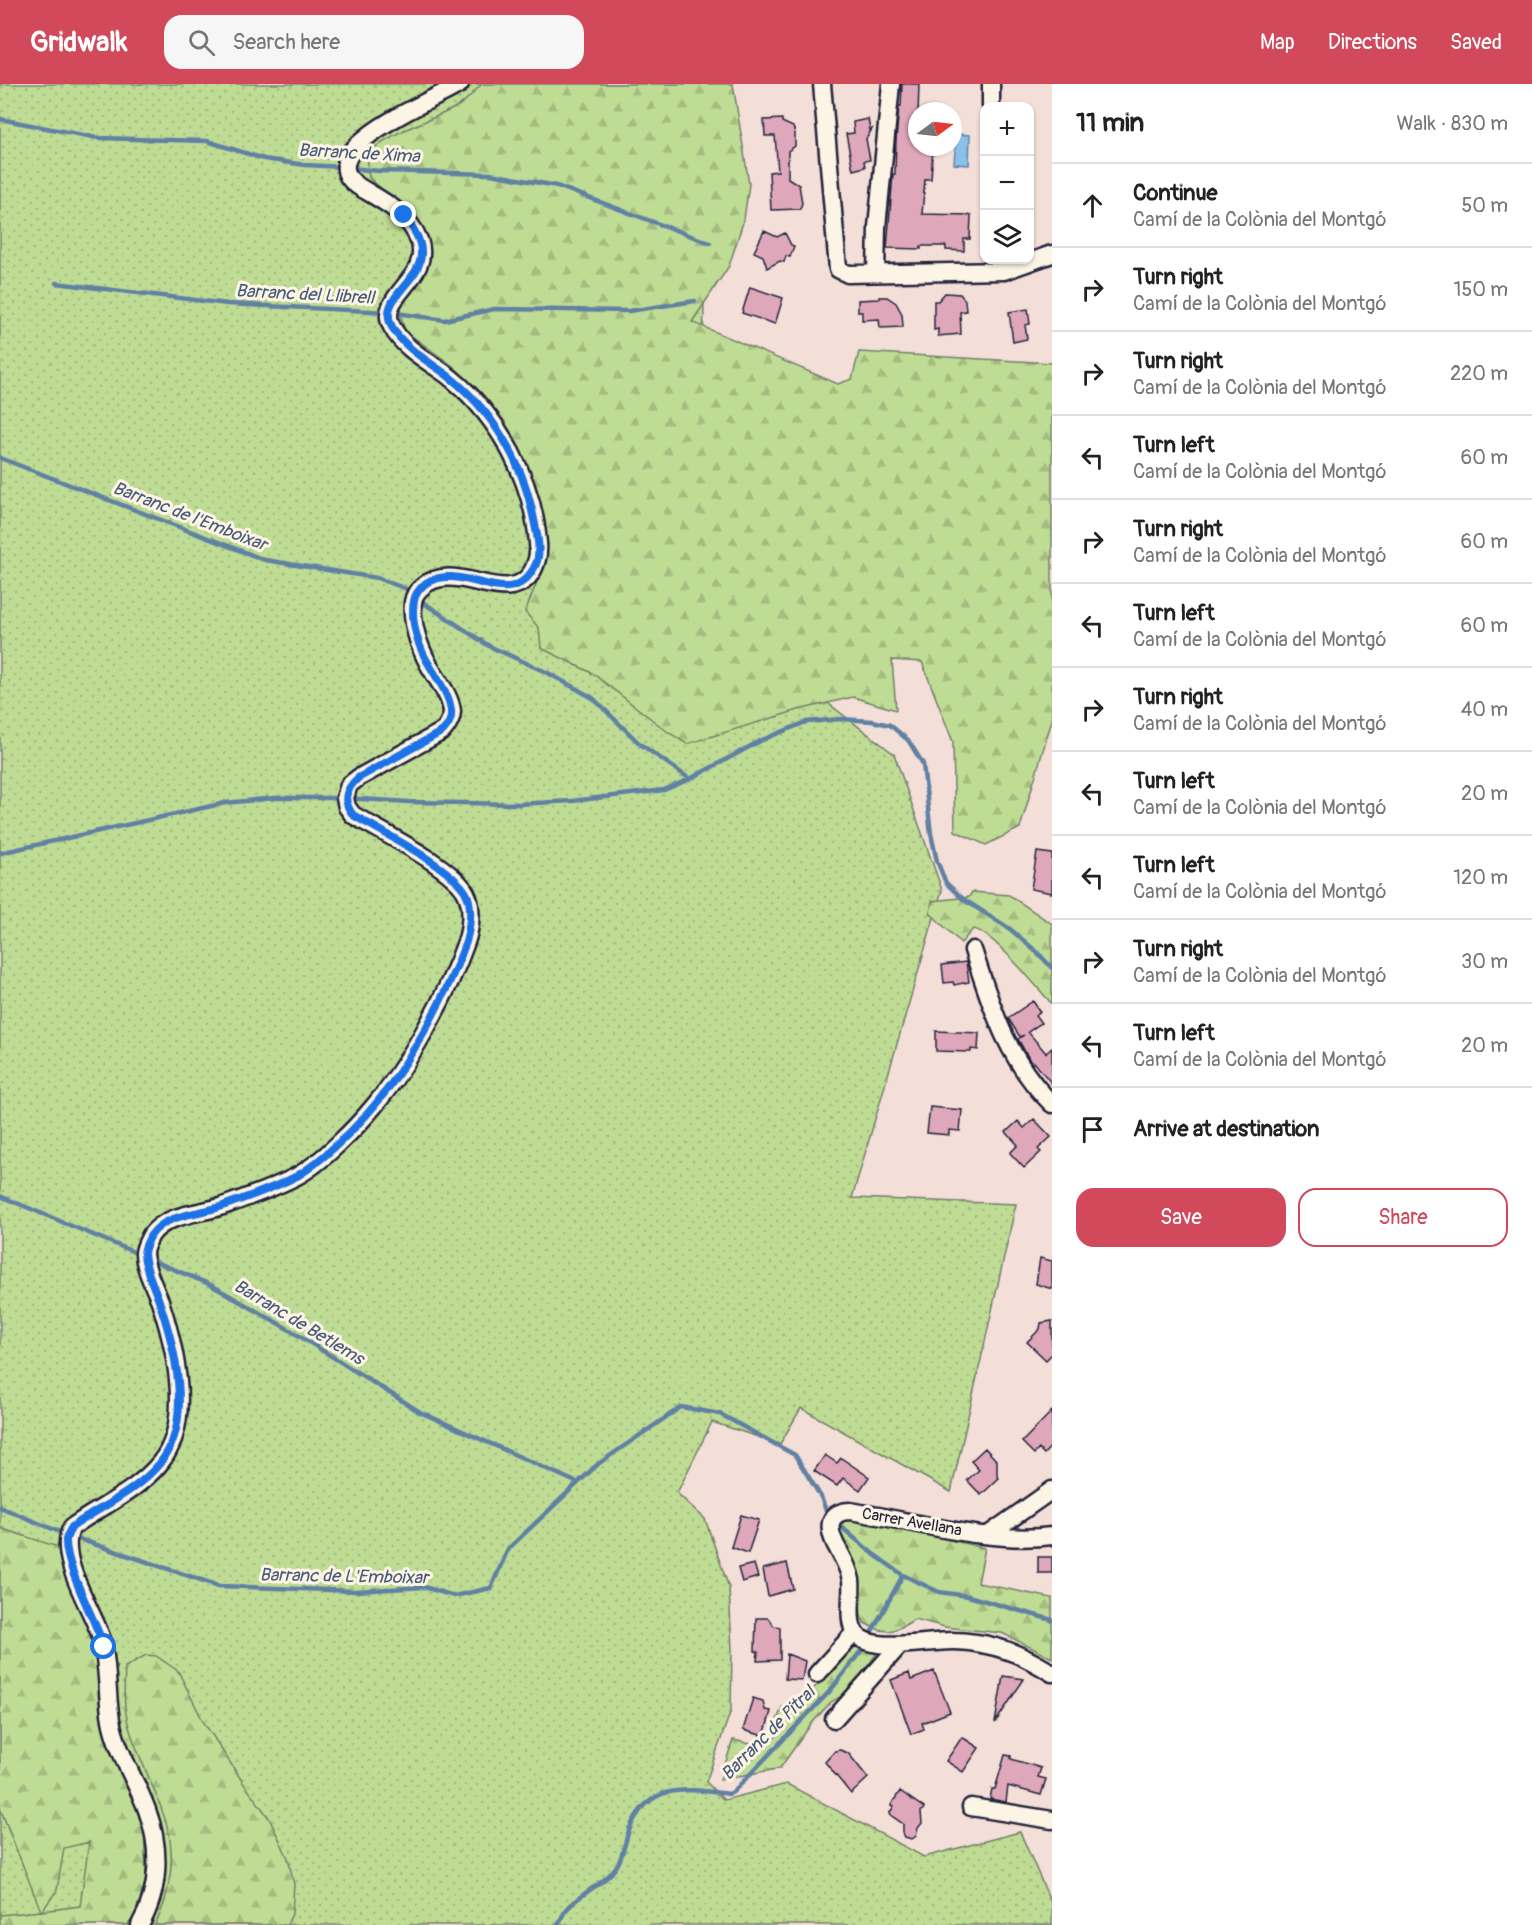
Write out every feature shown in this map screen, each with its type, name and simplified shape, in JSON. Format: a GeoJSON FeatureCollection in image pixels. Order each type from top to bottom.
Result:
{"type":"FeatureCollection","features":[{"type":"Feature","properties":{"kind":"street"},"geometry":{"type":"LineString","coordinates":[[140,1925],[155,1887],[157,1871],[153,1835],[147,1810],[114,1730],[104,1647],[72,1569],[66,1541],[72,1527],[131,1490],[152,1472],[165,1456],[178,1422],[179,1394],[174,1360],[165,1320],[148,1270],[144,1253],[146,1246],[158,1228],[173,1219],[220,1207],[253,1195],[298,1175],[312,1165],[374,1106],[401,1068],[430,1020],[466,940],[470,910],[467,894],[458,882],[440,868],[353,815],[347,807],[346,792],[349,785],[358,778],[443,731],[450,723],[452,711],[443,688],[428,663],[414,624],[413,602],[416,593],[425,584],[439,577],[513,587],[526,580],[537,561],[538,544],[531,507],[521,475],[504,439],[478,402],[410,348],[398,336],[389,321],[391,303],[416,273],[421,258],[422,250],[414,229],[404,215],[354,183],[346,172],[347,159],[361,142],[392,119],[460,84]]}},
{"type":"Feature","properties":{"kind":"street"},"geometry":{"type":"LineString","coordinates":[[822,84],[838,268],[848,274],[992,266],[1015,268],[1052,254]]}},
{"type":"Feature","properties":{"kind":"street"},"geometry":{"type":"LineString","coordinates":[[876,273],[877,227],[891,84]]}},
{"type":"Feature","properties":{"kind":"street"},"geometry":{"type":"LineString","coordinates":[[991,84],[991,102]]}},
{"type":"Feature","properties":{"kind":"street"},"geometry":{"type":"LineString","coordinates":[[973,950],[996,1020],[1012,1053],[1031,1081],[1052,1104]]}},
{"type":"Feature","properties":{"kind":"street"},"geometry":{"type":"LineString","coordinates":[[988,1534],[1052,1490]]}},
{"type":"Feature","properties":{"kind":"street","name":"Carrer Avellana"},"geometry":{"type":"LineString","coordinates":[[855,1632],[851,1623],[849,1571],[830,1531],[832,1519],[842,1511],[1020,1538],[1052,1536]]}},
{"type":"Feature","properties":{"kind":"street"},"geometry":{"type":"LineString","coordinates":[[817,1674],[855,1632],[860,1638],[872,1642],[899,1646],[954,1641],[1010,1650],[1052,1673]]}},
{"type":"Feature","properties":{"kind":"street"},"geometry":{"type":"LineString","coordinates":[[834,1719],[899,1646]]}},
{"type":"Feature","properties":{"kind":"street"},"geometry":{"type":"LineString","coordinates":[[971,1807],[1052,1820]]}},
{"type":"Feature","properties":{"kind":"green space"},"geometry":{"type":"Polygon","coordinates":[[[0,84],[710,84],[696,602],[894,754],[942,890],[852,1198],[1016,1204],[951,1492],[801,1408],[780,1444],[712,1422],[677,1493],[705,1519],[729,1588],[732,1650],[731,1710],[706,1782],[724,1800],[787,1784],[924,1857],[1020,1832],[1052,1905],[1052,1925],[0,1925],[0,84]]]}},
{"type":"Feature","properties":{"kind":"green space"},"geometry":{"type":"Polygon","coordinates":[[[482,84],[733,84],[749,184],[744,219],[729,266],[692,322],[838,384],[852,379],[859,352],[1052,363],[1052,720],[1020,828],[986,845],[955,831],[953,742],[922,662],[892,660],[896,710],[853,697],[798,710],[687,744],[592,673],[541,648],[539,628],[525,612],[541,572],[543,520],[527,469],[486,400],[453,366],[405,331],[399,310],[407,296],[426,239],[414,216],[369,178],[367,154],[400,132],[458,106],[482,84]]]}},
{"type":"Feature","properties":{"kind":"green space"},"geometry":{"type":"Polygon","coordinates":[[[972,892],[1009,895],[1052,924],[1052,1004],[991,939],[973,929],[961,943],[930,913],[932,901],[969,897],[972,892]]]}},
{"type":"Feature","properties":{"kind":"green space"},"geometry":{"type":"Polygon","coordinates":[[[847,1519],[862,1520],[985,1548],[978,1583],[1052,1598],[1052,1658],[1002,1633],[945,1627],[915,1619],[890,1631],[864,1623],[858,1580],[837,1529],[847,1519]]]}},
{"type":"Feature","properties":{"kind":"green space"},"geometry":{"type":"Polygon","coordinates":[[[0,1528],[61,1548],[98,1645],[105,1729],[109,1748],[144,1825],[146,1879],[134,1918],[127,1925],[0,1925],[0,1915],[41,1911],[0,1808],[0,1528]],[[89,1842],[64,1848],[57,1890],[42,1911],[80,1906],[89,1842]]]}},
{"type":"Feature","properties":{"kind":"green space"},"geometry":{"type":"Polygon","coordinates":[[[855,1645],[877,1653],[850,1691],[831,1702],[812,1723],[780,1768],[720,1780],[733,1740],[763,1747],[778,1735],[776,1723],[782,1707],[814,1688],[831,1674],[855,1645]]]}},
{"type":"Feature","properties":{"kind":"green space"},"geometry":{"type":"Polygon","coordinates":[[[146,1655],[156,1656],[178,1671],[203,1721],[269,1818],[288,1858],[294,1884],[292,1914],[287,1925],[155,1925],[168,1889],[171,1864],[170,1838],[159,1801],[129,1727],[124,1697],[125,1667],[146,1655]]]}},
{"type":"Feature","properties":{"kind":"water"},"geometry":{"type":"Polygon","coordinates":[[[962,134],[970,135],[969,165],[954,164],[955,156],[962,156],[962,134]]]}},
{"type":"Feature","properties":{"kind":"building"},"geometry":{"type":"Polygon","coordinates":[[[902,84],[919,84],[918,102],[908,102],[908,156],[932,156],[931,179],[925,179],[922,214],[971,215],[970,239],[964,239],[964,251],[946,250],[946,246],[921,246],[921,249],[887,248],[899,106],[901,106],[902,84]]]}},
{"type":"Feature","properties":{"kind":"building"},"geometry":{"type":"Polygon","coordinates":[[[782,119],[782,122],[793,127],[795,133],[795,146],[788,151],[788,178],[799,185],[802,203],[800,209],[771,210],[769,172],[778,171],[775,136],[765,136],[764,120],[782,119]]]}},
{"type":"Feature","properties":{"kind":"building"},"geometry":{"type":"Polygon","coordinates":[[[868,119],[870,130],[872,129],[866,139],[870,160],[864,161],[865,167],[853,170],[846,134],[854,133],[853,122],[868,119]]]}},
{"type":"Feature","properties":{"kind":"building"},"geometry":{"type":"Polygon","coordinates":[[[764,231],[777,237],[785,233],[791,245],[794,246],[790,257],[786,256],[784,262],[780,261],[767,268],[763,256],[754,252],[764,231]]]}},
{"type":"Feature","properties":{"kind":"building"},"geometry":{"type":"Polygon","coordinates":[[[750,287],[783,298],[775,324],[742,313],[750,287]]]}},
{"type":"Feature","properties":{"kind":"building"},"geometry":{"type":"Polygon","coordinates":[[[945,293],[960,294],[965,300],[966,311],[960,312],[961,334],[938,336],[938,329],[934,330],[934,301],[938,301],[945,293]]]}},
{"type":"Feature","properties":{"kind":"building"},"geometry":{"type":"Polygon","coordinates":[[[879,297],[887,297],[896,303],[902,314],[903,327],[880,328],[879,319],[862,320],[862,312],[858,312],[858,300],[879,299],[879,297]]]}},
{"type":"Feature","properties":{"kind":"building"},"geometry":{"type":"Polygon","coordinates":[[[1028,309],[1030,324],[1025,325],[1027,339],[1013,342],[1009,312],[1028,309]]]}},
{"type":"Feature","properties":{"kind":"building"},"geometry":{"type":"Polygon","coordinates":[[[1037,852],[1052,854],[1052,893],[1031,889],[1037,852]]]}},
{"type":"Feature","properties":{"kind":"building"},"geometry":{"type":"Polygon","coordinates":[[[966,962],[969,982],[954,985],[953,982],[944,983],[942,965],[966,962]]]}},
{"type":"Feature","properties":{"kind":"building"},"geometry":{"type":"Polygon","coordinates":[[[1033,1001],[1040,1012],[1036,1016],[1041,1023],[1028,1032],[1046,1053],[1052,1048],[1052,1084],[1034,1062],[1032,1064],[1018,1039],[1024,1035],[1020,1037],[1008,1018],[1033,1001]]]}},
{"type":"Feature","properties":{"kind":"building"},"geometry":{"type":"Polygon","coordinates":[[[936,1031],[979,1033],[978,1050],[971,1049],[971,1052],[936,1051],[936,1031]]]}},
{"type":"Feature","properties":{"kind":"building"},"geometry":{"type":"Polygon","coordinates":[[[930,1107],[962,1110],[960,1131],[949,1130],[949,1135],[927,1133],[930,1107]]]}},
{"type":"Feature","properties":{"kind":"building"},"geometry":{"type":"Polygon","coordinates":[[[1034,1119],[1051,1137],[1038,1149],[1041,1152],[1024,1168],[1010,1153],[1018,1145],[1006,1132],[1018,1121],[1024,1128],[1034,1119]]]}},
{"type":"Feature","properties":{"kind":"building"},"geometry":{"type":"Polygon","coordinates":[[[1040,1258],[1052,1261],[1052,1289],[1036,1284],[1040,1258]]]}},
{"type":"Feature","properties":{"kind":"building"},"geometry":{"type":"Polygon","coordinates":[[[1052,1321],[1052,1354],[1046,1360],[1027,1342],[1040,1329],[1041,1323],[1052,1321]]]}},
{"type":"Feature","properties":{"kind":"building"},"geometry":{"type":"Polygon","coordinates":[[[1052,1411],[1052,1445],[1044,1454],[1039,1449],[1034,1454],[1022,1442],[1052,1411]]]}},
{"type":"Feature","properties":{"kind":"building"},"geometry":{"type":"Polygon","coordinates":[[[985,1448],[997,1461],[999,1478],[981,1495],[967,1480],[979,1470],[971,1461],[985,1448]]]}},
{"type":"Feature","properties":{"kind":"building"},"geometry":{"type":"Polygon","coordinates":[[[825,1455],[837,1463],[841,1458],[869,1477],[860,1490],[843,1478],[837,1486],[814,1471],[825,1455]]]}},
{"type":"Feature","properties":{"kind":"building"},"geometry":{"type":"Polygon","coordinates":[[[741,1515],[759,1520],[748,1553],[731,1547],[741,1515]]]}},
{"type":"Feature","properties":{"kind":"building"},"geometry":{"type":"Polygon","coordinates":[[[1038,1557],[1052,1557],[1052,1573],[1038,1573],[1038,1557]]]}},
{"type":"Feature","properties":{"kind":"building"},"geometry":{"type":"Polygon","coordinates":[[[787,1563],[793,1589],[768,1596],[763,1569],[787,1563]]]}},
{"type":"Feature","properties":{"kind":"building"},"geometry":{"type":"Polygon","coordinates":[[[754,1564],[758,1577],[742,1582],[738,1568],[754,1564]]]}},
{"type":"Feature","properties":{"kind":"building"},"geometry":{"type":"Polygon","coordinates":[[[756,1618],[768,1618],[774,1626],[780,1627],[780,1660],[757,1661],[756,1618]]]}},
{"type":"Feature","properties":{"kind":"building"},"geometry":{"type":"Polygon","coordinates":[[[787,1654],[805,1661],[802,1680],[785,1679],[787,1654]]]}},
{"type":"Feature","properties":{"kind":"building"},"geometry":{"type":"Polygon","coordinates":[[[934,1671],[950,1712],[922,1723],[924,1729],[911,1734],[891,1680],[909,1673],[911,1680],[934,1671]]]}},
{"type":"Feature","properties":{"kind":"building"},"geometry":{"type":"Polygon","coordinates":[[[1003,1676],[1024,1679],[995,1723],[1003,1676]]]}},
{"type":"Feature","properties":{"kind":"building"},"geometry":{"type":"Polygon","coordinates":[[[753,1698],[763,1701],[765,1710],[771,1711],[764,1736],[743,1730],[753,1698]]]}},
{"type":"Feature","properties":{"kind":"building"},"geometry":{"type":"Polygon","coordinates":[[[962,1737],[979,1748],[963,1772],[946,1761],[962,1737]]]}},
{"type":"Feature","properties":{"kind":"building"},"geometry":{"type":"Polygon","coordinates":[[[835,1751],[848,1753],[868,1778],[851,1794],[825,1762],[835,1751]]]}},
{"type":"Feature","properties":{"kind":"building"},"geometry":{"type":"Polygon","coordinates":[[[1005,1755],[1041,1768],[1038,1777],[1046,1779],[1041,1795],[1008,1786],[1006,1802],[990,1799],[1005,1755]]]}},
{"type":"Feature","properties":{"kind":"building"},"geometry":{"type":"Polygon","coordinates":[[[900,1791],[924,1808],[921,1812],[922,1823],[916,1836],[912,1839],[905,1837],[903,1824],[889,1814],[894,1806],[891,1805],[900,1791]]]}},
{"type":"Feature","properties":{"kind":"waterway","name":"Barranc de Xima"},"geometry":{"type":"LineString","coordinates":[[0,119],[98,138],[207,141],[264,159],[305,165],[343,167]]}},
{"type":"Feature","properties":{"kind":"waterway","name":"Barranc de Xima"},"geometry":{"type":"LineString","coordinates":[[351,168],[490,174],[557,186],[710,243]]}},
{"type":"Feature","properties":{"kind":"waterway","name":"Barranc del Llibrell"},"geometry":{"type":"LineString","coordinates":[[56,283],[228,304],[389,312],[445,320],[494,309],[629,311],[695,301]]}},
{"type":"Feature","properties":{"kind":"waterway","name":"Barranc de l'Emboixar"},"geometry":{"type":"LineString","coordinates":[[0,458],[265,560],[377,578],[412,591]]}},
{"type":"Feature","properties":{"kind":"waterway","name":"Barranc de l'Emboixar"},"geometry":{"type":"LineString","coordinates":[[419,596],[424,603],[489,646],[548,673],[593,698],[640,744],[690,779],[762,740],[806,722],[841,719],[890,725],[908,740],[923,764],[931,834],[937,861],[946,883],[963,899],[1010,929],[1052,968]]}},
{"type":"Feature","properties":{"kind":"waterway"},"geometry":{"type":"LineString","coordinates":[[0,853],[225,803],[275,798],[345,798],[519,804],[572,801],[664,790],[690,779]]}},
{"type":"Feature","properties":{"kind":"waterway","name":"Barranc de Betlems"},"geometry":{"type":"LineString","coordinates":[[0,1196],[141,1255]]}},
{"type":"Feature","properties":{"kind":"waterway","name":"Barranc de Betlems"},"geometry":{"type":"LineString","coordinates":[[149,1259],[209,1284],[290,1330],[420,1412],[578,1483]]}},
{"type":"Feature","properties":{"kind":"waterway","name":"Barranc de L'Emboixar"},"geometry":{"type":"LineString","coordinates":[[0,1507],[67,1535],[219,1586],[356,1591],[424,1587],[454,1596],[491,1588],[508,1549],[598,1464],[681,1407],[720,1414],[795,1455],[821,1497],[828,1516]]}},
{"type":"Feature","properties":{"kind":"waterway","name":"Barranc de L'Emboixar"},"geometry":{"type":"LineString","coordinates":[[839,1525],[903,1575],[939,1592],[968,1596],[1052,1620]]}},
{"type":"Feature","properties":{"kind":"waterway"},"geometry":{"type":"LineString","coordinates":[[871,1633],[903,1575]]}},
{"type":"Feature","properties":{"kind":"waterway","name":"Barranc de Pitral"},"geometry":{"type":"LineString","coordinates":[[558,1925],[564,1912],[605,1879],[616,1867],[630,1828],[638,1813],[648,1802],[659,1795],[685,1790],[729,1794],[733,1792],[830,1691],[864,1647]]}},
{"type":"Feature","properties":{"kind":"route"},"geometry":{"type":"LineString","coordinates":[[104,1647],[72,1569],[66,1541],[67,1535],[80,1521],[131,1490],[152,1472],[170,1447],[178,1422],[179,1394],[174,1360],[159,1299],[148,1270],[144,1253],[146,1246],[158,1228],[178,1217],[220,1207],[298,1175],[352,1129],[374,1106],[406,1061],[435,1011],[466,940],[470,910],[467,894],[458,882],[394,838],[353,815],[347,807],[345,798],[349,785],[358,778],[443,731],[450,723],[452,711],[443,688],[428,663],[414,624],[413,602],[416,593],[425,584],[439,577],[513,587],[526,580],[537,561],[538,544],[531,507],[521,475],[509,448],[478,402],[461,386],[410,348],[398,336],[389,321],[391,303],[410,282],[421,258],[422,250],[419,240],[404,215]]}}]}
